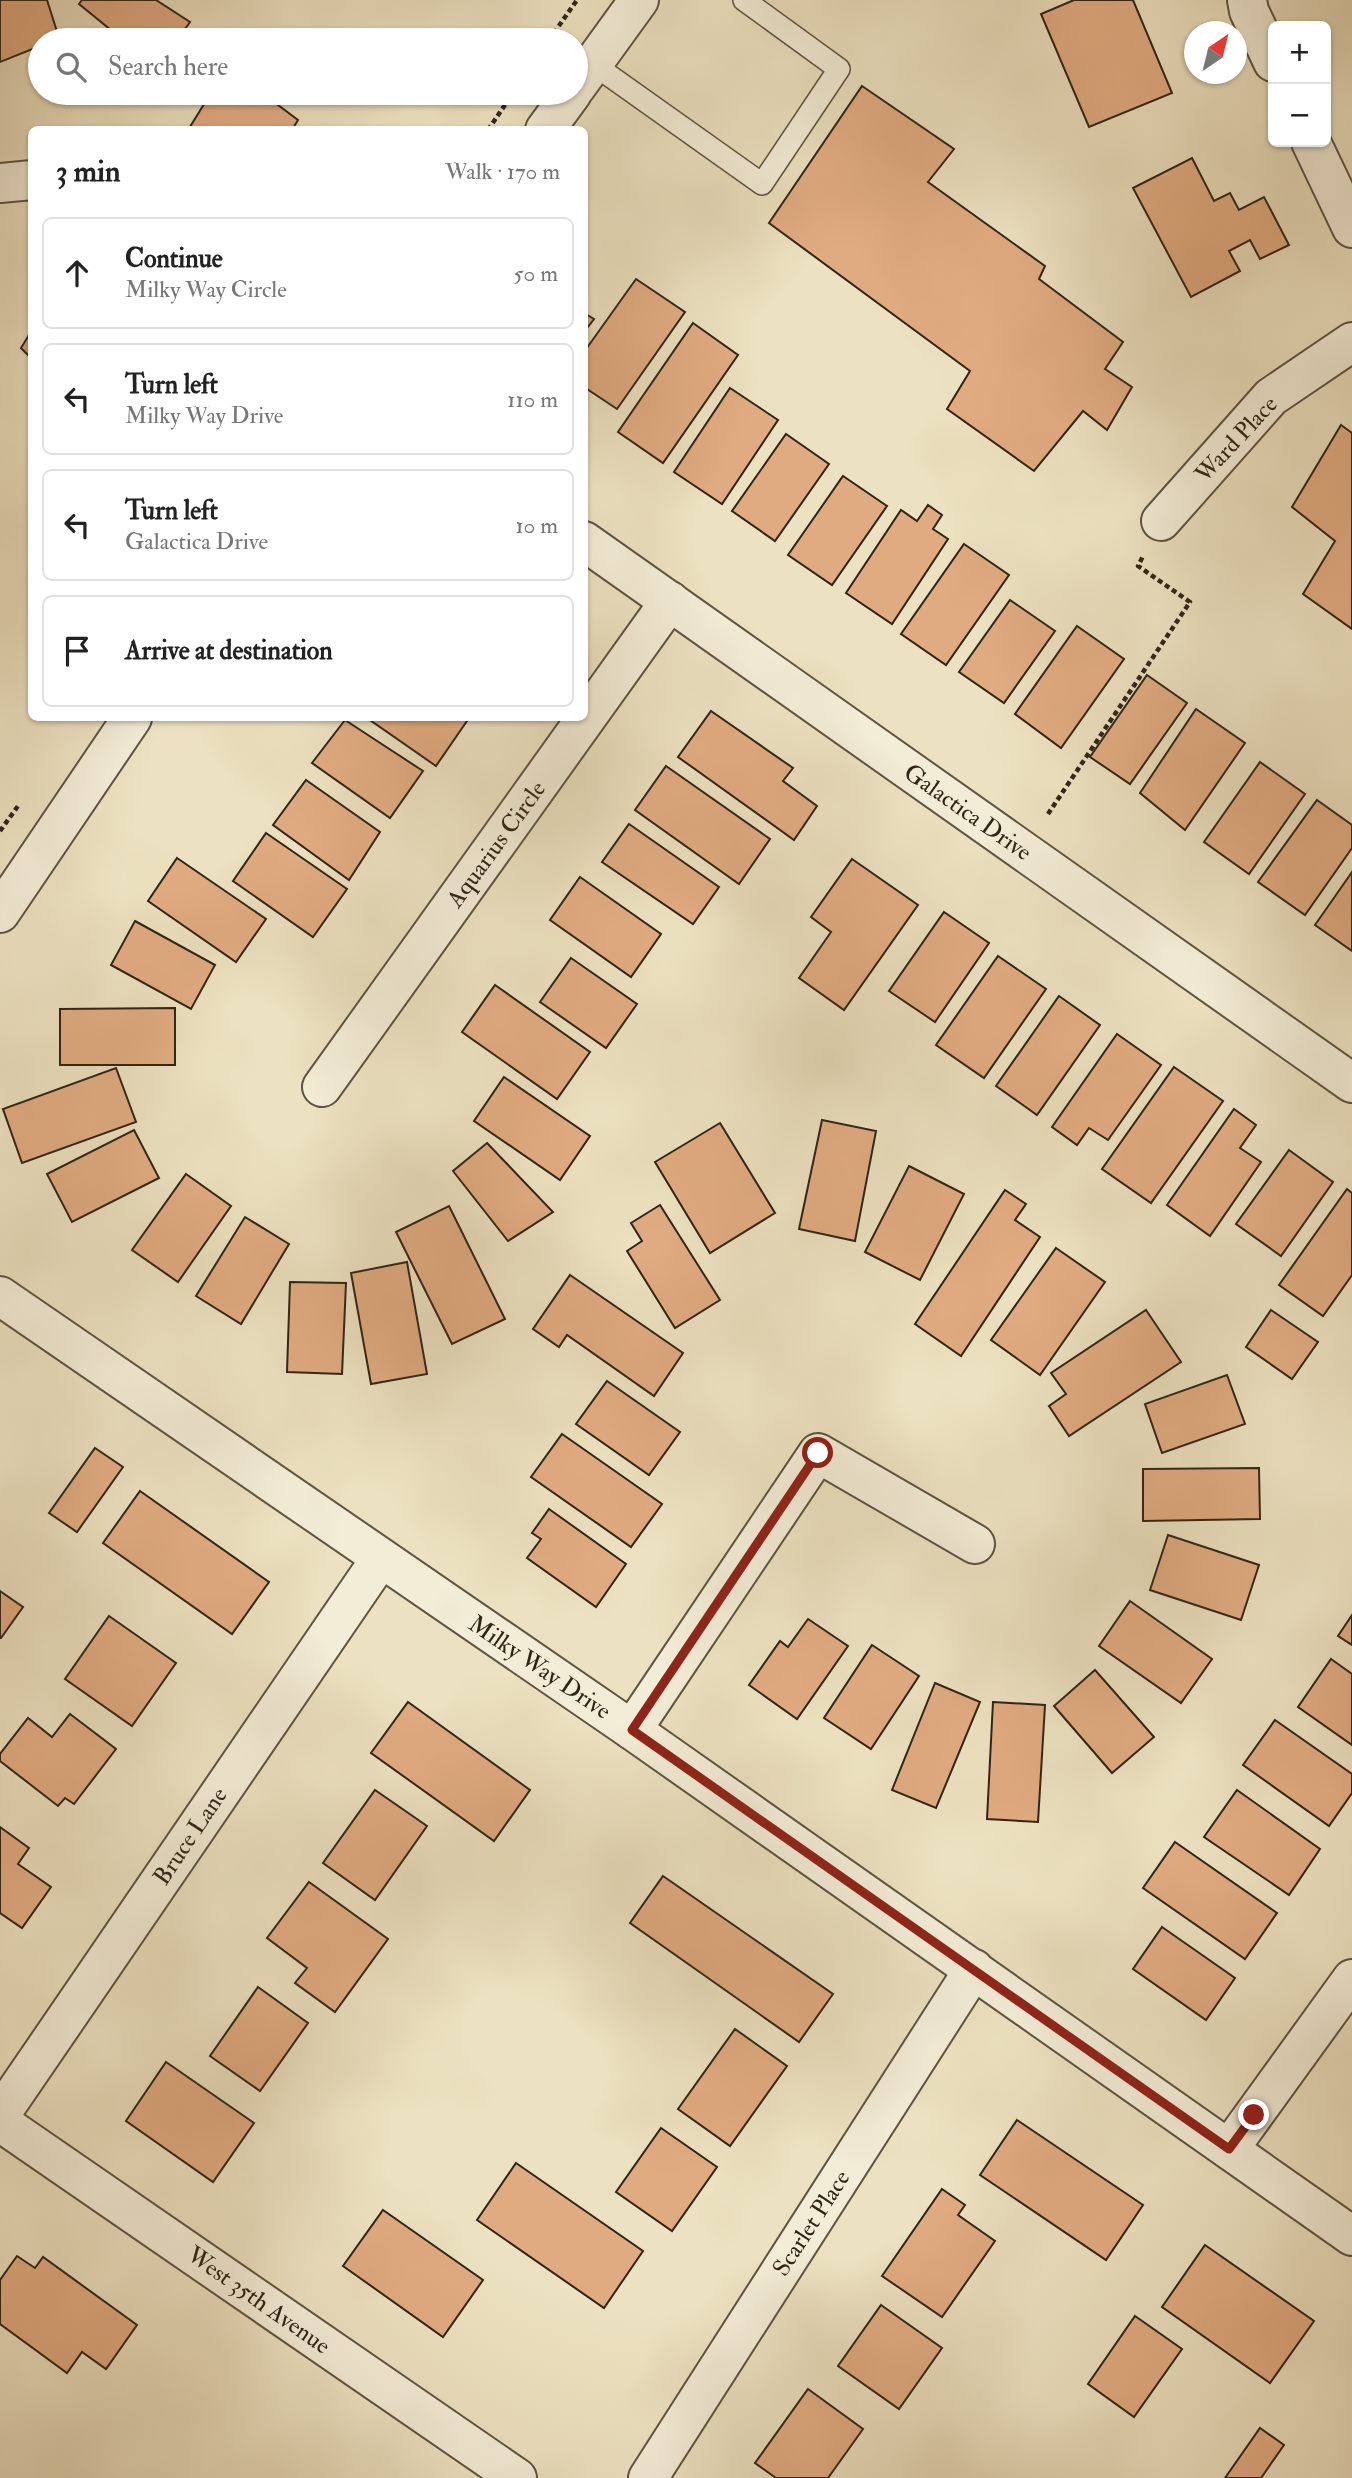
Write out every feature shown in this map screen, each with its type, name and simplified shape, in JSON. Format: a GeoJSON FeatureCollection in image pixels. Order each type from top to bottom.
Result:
{"type":"FeatureCollection","features":[{"type":"Feature","properties":{"kind":"street"},"geometry":{"type":"LineString","coordinates":[[588,70],[639,0]]}},
{"type":"Feature","properties":{"kind":"street"},"geometry":{"type":"LineString","coordinates":[[1247,0],[1268,51]]}},
{"type":"Feature","properties":{"kind":"street"},"geometry":{"type":"LineString","coordinates":[[548,126],[563,105]]}},
{"type":"Feature","properties":{"kind":"street"},"geometry":{"type":"LineString","coordinates":[[1313,147],[1352,228]]}},
{"type":"Feature","properties":{"kind":"street"},"geometry":{"type":"LineString","coordinates":[[0,183],[28,180]]}},
{"type":"Feature","properties":{"kind":"street","name":"Ward Place"},"geometry":{"type":"LineString","coordinates":[[1161,521],[1271,397],[1352,342]]}},
{"type":"Feature","properties":{"kind":"street","name":"Galactica Drive"},"geometry":{"type":"LineString","coordinates":[[588,544],[1352,1083]]}},
{"type":"Feature","properties":{"kind":"street","name":"Aquarius Circle"},"geometry":{"type":"LineString","coordinates":[[588,716],[670,601]]}},
{"type":"Feature","properties":{"kind":"street"},"geometry":{"type":"LineString","coordinates":[[0,913],[130,721]]}},
{"type":"Feature","properties":{"kind":"street","name":"Aquarius Circle"},"geometry":{"type":"LineString","coordinates":[[322,1087],[584,721]]}},
{"type":"Feature","properties":{"kind":"street","name":"Milky Way Drive"},"geometry":{"type":"LineString","coordinates":[[0,1296],[632,1730],[1352,2236]]}},
{"type":"Feature","properties":{"kind":"street"},"geometry":{"type":"LineString","coordinates":[[632,1730],[818,1453],[975,1545]]}},
{"type":"Feature","properties":{"kind":"street","name":"Bruce Lane"},"geometry":{"type":"LineString","coordinates":[[0,2115],[380,1558]]}},
{"type":"Feature","properties":{"kind":"street","name":"Scarlet Place"},"geometry":{"type":"LineString","coordinates":[[648,2478],[974,1969]]}},
{"type":"Feature","properties":{"kind":"street"},"geometry":{"type":"LineString","coordinates":[[1229,2149],[1352,1979]]}},
{"type":"Feature","properties":{"kind":"street","name":"West 35th Avenue"},"geometry":{"type":"LineString","coordinates":[[0,2122],[517,2478]]}},
{"type":"Feature","properties":{"kind":"lane"},"geometry":{"type":"LineString","coordinates":[[588,86],[762,184],[839,69],[744,0]]}},
{"type":"Feature","properties":{"kind":"path"},"geometry":{"type":"LineString","coordinates":[[557,28],[577,0]]}},
{"type":"Feature","properties":{"kind":"path"},"geometry":{"type":"LineString","coordinates":[[491,126],[505,105]]}},
{"type":"Feature","properties":{"kind":"path"},"geometry":{"type":"LineString","coordinates":[[1048,814],[1190,602],[1138,566],[1161,521]]}},
{"type":"Feature","properties":{"kind":"building"},"geometry":{"type":"Polygon","coordinates":[[[0,0],[47,0],[56,28],[28,28],[28,51],[0,62],[0,0]]]}},
{"type":"Feature","properties":{"kind":"building"},"geometry":{"type":"Polygon","coordinates":[[[82,0],[156,0],[190,22],[186,28],[108,28],[79,4],[82,0]]]}},
{"type":"Feature","properties":{"kind":"building"},"geometry":{"type":"Polygon","coordinates":[[[1074,0],[1133,0],[1172,93],[1089,127],[1041,14],[1074,0]]]}},
{"type":"Feature","properties":{"kind":"building"},"geometry":{"type":"Polygon","coordinates":[[[862,86],[954,149],[928,182],[1045,266],[1039,279],[1123,342],[1105,369],[1132,387],[1107,430],[1083,411],[1034,471],[947,409],[970,371],[769,223],[862,86]]]}},
{"type":"Feature","properties":{"kind":"building"},"geometry":{"type":"Polygon","coordinates":[[[204,105],[278,105],[298,120],[294,126],[190,126],[204,105]]]}},
{"type":"Feature","properties":{"kind":"building"},"geometry":{"type":"Polygon","coordinates":[[[1192,158],[1214,201],[1230,193],[1239,210],[1264,197],[1289,245],[1260,259],[1250,240],[1229,251],[1240,271],[1191,297],[1133,188],[1192,158]]]}},
{"type":"Feature","properties":{"kind":"building"},"geometry":{"type":"Polygon","coordinates":[[[636,279],[685,312],[617,409],[588,390],[588,346],[636,279]]]}},
{"type":"Feature","properties":{"kind":"building"},"geometry":{"type":"Polygon","coordinates":[[[588,315],[594,319],[588,327],[588,315]]]}},
{"type":"Feature","properties":{"kind":"building"},"geometry":{"type":"Polygon","coordinates":[[[693,323],[738,355],[663,463],[618,432],[693,323]]]}},
{"type":"Feature","properties":{"kind":"building"},"geometry":{"type":"Polygon","coordinates":[[[28,337],[28,355],[21,348],[28,337]]]}},
{"type":"Feature","properties":{"kind":"building"},"geometry":{"type":"Polygon","coordinates":[[[730,388],[778,420],[722,504],[674,472],[730,388]]]}},
{"type":"Feature","properties":{"kind":"building"},"geometry":{"type":"Polygon","coordinates":[[[1341,425],[1352,433],[1352,629],[1303,594],[1335,541],[1292,507],[1341,425]]]}},
{"type":"Feature","properties":{"kind":"building"},"geometry":{"type":"Polygon","coordinates":[[[786,434],[829,464],[775,541],[732,511],[786,434]]]}},
{"type":"Feature","properties":{"kind":"building"},"geometry":{"type":"Polygon","coordinates":[[[843,476],[887,506],[832,585],[788,555],[843,476]]]}},
{"type":"Feature","properties":{"kind":"building"},"geometry":{"type":"Polygon","coordinates":[[[928,505],[942,515],[933,529],[948,539],[892,624],[846,593],[901,510],[917,521],[928,505]]]}},
{"type":"Feature","properties":{"kind":"building"},"geometry":{"type":"Polygon","coordinates":[[[964,544],[1009,575],[946,665],[901,634],[964,544]]]}},
{"type":"Feature","properties":{"kind":"building"},"geometry":{"type":"Polygon","coordinates":[[[1010,600],[1055,631],[1004,703],[959,672],[1010,600]]]}},
{"type":"Feature","properties":{"kind":"building"},"geometry":{"type":"Polygon","coordinates":[[[1077,626],[1124,659],[1061,748],[1015,714],[1077,626]]]}},
{"type":"Feature","properties":{"kind":"building"},"geometry":{"type":"Polygon","coordinates":[[[1147,675],[1187,703],[1130,784],[1090,757],[1147,675]]]}},
{"type":"Feature","properties":{"kind":"building"},"geometry":{"type":"Polygon","coordinates":[[[1196,709],[1245,743],[1185,830],[1140,793],[1196,709]]]}},
{"type":"Feature","properties":{"kind":"building"},"geometry":{"type":"Polygon","coordinates":[[[711,711],[793,768],[783,781],[817,806],[794,840],[678,757],[711,711]]]}},
{"type":"Feature","properties":{"kind":"building"},"geometry":{"type":"Polygon","coordinates":[[[347,721],[423,771],[390,818],[312,763],[347,721]]]}},
{"type":"Feature","properties":{"kind":"building"},"geometry":{"type":"Polygon","coordinates":[[[371,721],[467,721],[436,766],[371,721]]]}},
{"type":"Feature","properties":{"kind":"building"},"geometry":{"type":"Polygon","coordinates":[[[1260,762],[1305,794],[1249,874],[1204,842],[1260,762]]]}},
{"type":"Feature","properties":{"kind":"building"},"geometry":{"type":"Polygon","coordinates":[[[666,766],[770,839],[739,884],[635,810],[666,766]]]}},
{"type":"Feature","properties":{"kind":"building"},"geometry":{"type":"Polygon","coordinates":[[[306,780],[380,832],[349,880],[273,825],[306,780]]]}},
{"type":"Feature","properties":{"kind":"building"},"geometry":{"type":"Polygon","coordinates":[[[1317,800],[1352,825],[1352,848],[1305,915],[1258,882],[1317,800]]]}},
{"type":"Feature","properties":{"kind":"building"},"geometry":{"type":"Polygon","coordinates":[[[629,824],[719,887],[693,924],[602,862],[629,824]]]}},
{"type":"Feature","properties":{"kind":"building"},"geometry":{"type":"Polygon","coordinates":[[[266,833],[347,889],[313,937],[233,881],[266,833]]]}},
{"type":"Feature","properties":{"kind":"building"},"geometry":{"type":"Polygon","coordinates":[[[177,858],[266,919],[236,962],[148,901],[177,858]]]}},
{"type":"Feature","properties":{"kind":"building"},"geometry":{"type":"Polygon","coordinates":[[[852,859],[918,905],[844,1010],[799,978],[831,932],[811,917],[852,859]]]}},
{"type":"Feature","properties":{"kind":"building"},"geometry":{"type":"Polygon","coordinates":[[[1352,872],[1352,951],[1315,925],[1352,872]]]}},
{"type":"Feature","properties":{"kind":"building"},"geometry":{"type":"Polygon","coordinates":[[[580,877],[661,934],[631,977],[550,920],[580,877]]]}},
{"type":"Feature","properties":{"kind":"building"},"geometry":{"type":"Polygon","coordinates":[[[944,912],[989,943],[935,1022],[889,991],[944,912]]]}},
{"type":"Feature","properties":{"kind":"building"},"geometry":{"type":"Polygon","coordinates":[[[135,921],[215,965],[191,1009],[111,965],[135,921]]]}},
{"type":"Feature","properties":{"kind":"building"},"geometry":{"type":"Polygon","coordinates":[[[998,956],[1046,989],[984,1078],[936,1045],[998,956]]]}},
{"type":"Feature","properties":{"kind":"building"},"geometry":{"type":"Polygon","coordinates":[[[571,958],[637,1004],[606,1048],[540,1002],[571,958]]]}},
{"type":"Feature","properties":{"kind":"building"},"geometry":{"type":"Polygon","coordinates":[[[495,985],[590,1052],[557,1099],[462,1032],[495,985]]]}},
{"type":"Feature","properties":{"kind":"building"},"geometry":{"type":"Polygon","coordinates":[[[1059,996],[1100,1025],[1037,1115],[996,1086],[1059,996]]]}},
{"type":"Feature","properties":{"kind":"building"},"geometry":{"type":"Polygon","coordinates":[[[175,1008],[175,1065],[60,1065],[60,1009],[175,1008]]]}},
{"type":"Feature","properties":{"kind":"building"},"geometry":{"type":"Polygon","coordinates":[[[1117,1034],[1161,1065],[1108,1140],[1089,1128],[1077,1145],[1052,1127],[1117,1034]]]}},
{"type":"Feature","properties":{"kind":"building"},"geometry":{"type":"Polygon","coordinates":[[[1174,1067],[1223,1101],[1151,1203],[1102,1169],[1174,1067]]]}},
{"type":"Feature","properties":{"kind":"building"},"geometry":{"type":"Polygon","coordinates":[[[116,1068],[136,1122],[22,1163],[3,1109],[116,1068]]]}},
{"type":"Feature","properties":{"kind":"building"},"geometry":{"type":"Polygon","coordinates":[[[504,1077],[590,1136],[560,1180],[474,1121],[504,1077]]]}},
{"type":"Feature","properties":{"kind":"building"},"geometry":{"type":"Polygon","coordinates":[[[1234,1109],[1256,1125],[1240,1148],[1261,1162],[1210,1236],[1167,1205],[1234,1109]]]}},
{"type":"Feature","properties":{"kind":"building"},"geometry":{"type":"Polygon","coordinates":[[[822,1120],[876,1131],[855,1241],[799,1229],[822,1120]]]}},
{"type":"Feature","properties":{"kind":"building"},"geometry":{"type":"Polygon","coordinates":[[[720,1123],[775,1213],[710,1253],[655,1162],[720,1123]]]}},
{"type":"Feature","properties":{"kind":"building"},"geometry":{"type":"Polygon","coordinates":[[[134,1130],[159,1178],[72,1222],[47,1174],[134,1130]]]}},
{"type":"Feature","properties":{"kind":"building"},"geometry":{"type":"Polygon","coordinates":[[[487,1143],[553,1212],[508,1241],[453,1171],[487,1143]]]}},
{"type":"Feature","properties":{"kind":"building"},"geometry":{"type":"Polygon","coordinates":[[[1289,1150],[1333,1182],[1281,1256],[1236,1224],[1289,1150]]]}},
{"type":"Feature","properties":{"kind":"building"},"geometry":{"type":"Polygon","coordinates":[[[909,1166],[964,1194],[920,1280],[865,1252],[909,1166]]]}},
{"type":"Feature","properties":{"kind":"building"},"geometry":{"type":"Polygon","coordinates":[[[186,1174],[231,1206],[178,1282],[132,1250],[186,1174]]]}},
{"type":"Feature","properties":{"kind":"building"},"geometry":{"type":"Polygon","coordinates":[[[1347,1189],[1352,1193],[1352,1275],[1323,1316],[1279,1285],[1347,1189]]]}},
{"type":"Feature","properties":{"kind":"building"},"geometry":{"type":"Polygon","coordinates":[[[1005,1190],[1026,1204],[1015,1220],[1040,1237],[961,1356],[915,1324],[1005,1190]]]}},
{"type":"Feature","properties":{"kind":"building"},"geometry":{"type":"Polygon","coordinates":[[[660,1205],[720,1300],[675,1328],[627,1251],[642,1241],[631,1223],[660,1205]]]}},
{"type":"Feature","properties":{"kind":"building"},"geometry":{"type":"Polygon","coordinates":[[[449,1206],[505,1319],[452,1344],[396,1232],[449,1206]]]}},
{"type":"Feature","properties":{"kind":"building"},"geometry":{"type":"Polygon","coordinates":[[[245,1217],[289,1244],[241,1324],[196,1296],[245,1217]]]}},
{"type":"Feature","properties":{"kind":"building"},"geometry":{"type":"Polygon","coordinates":[[[1056,1248],[1105,1282],[1040,1375],[991,1340],[1056,1248]]]}},
{"type":"Feature","properties":{"kind":"building"},"geometry":{"type":"Polygon","coordinates":[[[407,1262],[427,1374],[371,1384],[351,1273],[407,1262]]]}},
{"type":"Feature","properties":{"kind":"building"},"geometry":{"type":"Polygon","coordinates":[[[570,1275],[683,1353],[654,1396],[567,1335],[559,1347],[533,1329],[570,1275]]]}},
{"type":"Feature","properties":{"kind":"building"},"geometry":{"type":"Polygon","coordinates":[[[290,1282],[346,1283],[342,1374],[287,1372],[290,1282]]]}},
{"type":"Feature","properties":{"kind":"building"},"geometry":{"type":"Polygon","coordinates":[[[1146,1310],[1181,1362],[1069,1436],[1049,1406],[1066,1394],[1051,1373],[1146,1310]]]}},
{"type":"Feature","properties":{"kind":"building"},"geometry":{"type":"Polygon","coordinates":[[[1271,1310],[1318,1342],[1292,1379],[1246,1347],[1271,1310]]]}},
{"type":"Feature","properties":{"kind":"building"},"geometry":{"type":"Polygon","coordinates":[[[1227,1375],[1245,1424],[1162,1453],[1145,1404],[1227,1375]]]}},
{"type":"Feature","properties":{"kind":"building"},"geometry":{"type":"Polygon","coordinates":[[[607,1381],[680,1432],[649,1475],[576,1424],[607,1381]]]}},
{"type":"Feature","properties":{"kind":"building"},"geometry":{"type":"Polygon","coordinates":[[[562,1434],[662,1504],[631,1547],[531,1477],[562,1434]]]}},
{"type":"Feature","properties":{"kind":"building"},"geometry":{"type":"Polygon","coordinates":[[[95,1448],[123,1467],[77,1532],[49,1513],[95,1448]]]}},
{"type":"Feature","properties":{"kind":"building"},"geometry":{"type":"Polygon","coordinates":[[[1259,1468],[1260,1519],[1143,1521],[1143,1469],[1259,1468]]]}},
{"type":"Feature","properties":{"kind":"building"},"geometry":{"type":"Polygon","coordinates":[[[140,1491],[269,1582],[232,1634],[103,1543],[140,1491]]]}},
{"type":"Feature","properties":{"kind":"building"},"geometry":{"type":"Polygon","coordinates":[[[549,1509],[626,1564],[596,1607],[527,1558],[541,1539],[532,1533],[549,1509]]]}},
{"type":"Feature","properties":{"kind":"building"},"geometry":{"type":"Polygon","coordinates":[[[1168,1535],[1259,1565],[1241,1620],[1150,1590],[1168,1535]]]}},
{"type":"Feature","properties":{"kind":"building"},"geometry":{"type":"Polygon","coordinates":[[[0,1591],[23,1607],[1,1638],[0,1638],[0,1591]]]}},
{"type":"Feature","properties":{"kind":"building"},"geometry":{"type":"Polygon","coordinates":[[[1130,1601],[1212,1659],[1181,1703],[1099,1646],[1130,1601]]]}},
{"type":"Feature","properties":{"kind":"building"},"geometry":{"type":"Polygon","coordinates":[[[1352,1615],[1352,1645],[1338,1636],[1352,1615]]]}},
{"type":"Feature","properties":{"kind":"building"},"geometry":{"type":"Polygon","coordinates":[[[109,1616],[176,1663],[132,1726],[65,1679],[109,1616]]]}},
{"type":"Feature","properties":{"kind":"building"},"geometry":{"type":"Polygon","coordinates":[[[808,1619],[848,1646],[797,1719],[749,1685],[780,1641],[788,1647],[808,1619]]]}},
{"type":"Feature","properties":{"kind":"building"},"geometry":{"type":"Polygon","coordinates":[[[872,1645],[919,1676],[871,1749],[824,1718],[872,1645]]]}},
{"type":"Feature","properties":{"kind":"building"},"geometry":{"type":"Polygon","coordinates":[[[1331,1659],[1352,1674],[1352,1745],[1298,1707],[1331,1659]]]}},
{"type":"Feature","properties":{"kind":"building"},"geometry":{"type":"Polygon","coordinates":[[[1095,1670],[1154,1737],[1112,1773],[1054,1706],[1095,1670]]]}},
{"type":"Feature","properties":{"kind":"building"},"geometry":{"type":"Polygon","coordinates":[[[935,1683],[980,1702],[936,1808],[892,1790],[935,1683]]]}},
{"type":"Feature","properties":{"kind":"building"},"geometry":{"type":"Polygon","coordinates":[[[408,1702],[530,1790],[494,1841],[371,1753],[408,1702]]]}},
{"type":"Feature","properties":{"kind":"building"},"geometry":{"type":"Polygon","coordinates":[[[993,1702],[1045,1705],[1038,1822],[987,1819],[993,1702]]]}},
{"type":"Feature","properties":{"kind":"building"},"geometry":{"type":"Polygon","coordinates":[[[70,1714],[116,1749],[74,1804],[65,1798],[58,1806],[0,1761],[0,1754],[28,1718],[52,1737],[70,1714]]]}},
{"type":"Feature","properties":{"kind":"building"},"geometry":{"type":"Polygon","coordinates":[[[1275,1720],[1352,1774],[1352,1793],[1329,1826],[1243,1765],[1275,1720]]]}},
{"type":"Feature","properties":{"kind":"building"},"geometry":{"type":"Polygon","coordinates":[[[375,1790],[427,1826],[375,1900],[323,1863],[375,1790]]]}},
{"type":"Feature","properties":{"kind":"building"},"geometry":{"type":"Polygon","coordinates":[[[1237,1790],[1320,1849],[1289,1895],[1204,1837],[1237,1790]]]}},
{"type":"Feature","properties":{"kind":"building"},"geometry":{"type":"Polygon","coordinates":[[[0,1827],[29,1848],[18,1864],[51,1887],[22,1928],[0,1913],[0,1827]]]}},
{"type":"Feature","properties":{"kind":"building"},"geometry":{"type":"Polygon","coordinates":[[[1175,1842],[1277,1913],[1245,1959],[1143,1888],[1175,1842]]]}},
{"type":"Feature","properties":{"kind":"building"},"geometry":{"type":"Polygon","coordinates":[[[663,1876],[833,1994],[799,2042],[630,1923],[663,1876]]]}},
{"type":"Feature","properties":{"kind":"building"},"geometry":{"type":"Polygon","coordinates":[[[309,1882],[388,1939],[335,2012],[295,1983],[307,1968],[267,1938],[309,1882]]]}},
{"type":"Feature","properties":{"kind":"building"},"geometry":{"type":"Polygon","coordinates":[[[1162,1927],[1235,1978],[1206,2020],[1133,1969],[1162,1927]]]}},
{"type":"Feature","properties":{"kind":"building"},"geometry":{"type":"Polygon","coordinates":[[[258,1987],[308,2023],[260,2091],[210,2056],[258,1987]]]}},
{"type":"Feature","properties":{"kind":"building"},"geometry":{"type":"Polygon","coordinates":[[[735,2029],[787,2066],[730,2146],[678,2109],[735,2029]]]}},
{"type":"Feature","properties":{"kind":"building"},"geometry":{"type":"Polygon","coordinates":[[[166,2062],[254,2123],[213,2182],[126,2121],[166,2062]]]}},
{"type":"Feature","properties":{"kind":"building"},"geometry":{"type":"Polygon","coordinates":[[[1017,2120],[1143,2205],[1106,2260],[980,2175],[1017,2120]]]}},
{"type":"Feature","properties":{"kind":"building"},"geometry":{"type":"Polygon","coordinates":[[[661,2128],[717,2167],[672,2231],[616,2192],[661,2128]]]}},
{"type":"Feature","properties":{"kind":"building"},"geometry":{"type":"Polygon","coordinates":[[[516,2163],[643,2251],[604,2308],[477,2220],[516,2163]]]}},
{"type":"Feature","properties":{"kind":"building"},"geometry":{"type":"Polygon","coordinates":[[[942,2189],[965,2205],[958,2215],[995,2241],[942,2317],[882,2276],[942,2189]]]}},
{"type":"Feature","properties":{"kind":"building"},"geometry":{"type":"Polygon","coordinates":[[[383,2210],[483,2280],[443,2337],[343,2266],[383,2210]]]}},
{"type":"Feature","properties":{"kind":"building"},"geometry":{"type":"Polygon","coordinates":[[[1205,2245],[1314,2321],[1270,2383],[1162,2307],[1205,2245]]]}},
{"type":"Feature","properties":{"kind":"building"},"geometry":{"type":"Polygon","coordinates":[[[17,2256],[35,2268],[43,2257],[137,2325],[106,2369],[82,2352],[67,2373],[0,2324],[0,2280],[17,2256]]]}},
{"type":"Feature","properties":{"kind":"building"},"geometry":{"type":"Polygon","coordinates":[[[881,2305],[942,2348],[899,2409],[838,2366],[881,2305]]]}},
{"type":"Feature","properties":{"kind":"building"},"geometry":{"type":"Polygon","coordinates":[[[1135,2316],[1182,2349],[1134,2417],[1088,2384],[1135,2316]]]}},
{"type":"Feature","properties":{"kind":"building"},"geometry":{"type":"Polygon","coordinates":[[[808,2389],[863,2429],[828,2478],[776,2478],[755,2463],[808,2389]]]}},
{"type":"Feature","properties":{"kind":"building"},"geometry":{"type":"Polygon","coordinates":[[[1260,2428],[1284,2445],[1261,2478],[1225,2478],[1260,2428]]]}},
{"type":"Feature","properties":{"kind":"route"},"geometry":{"type":"LineString","coordinates":[[818,1453],[632,1730],[1229,2149],[1254,2115]]}}]}
